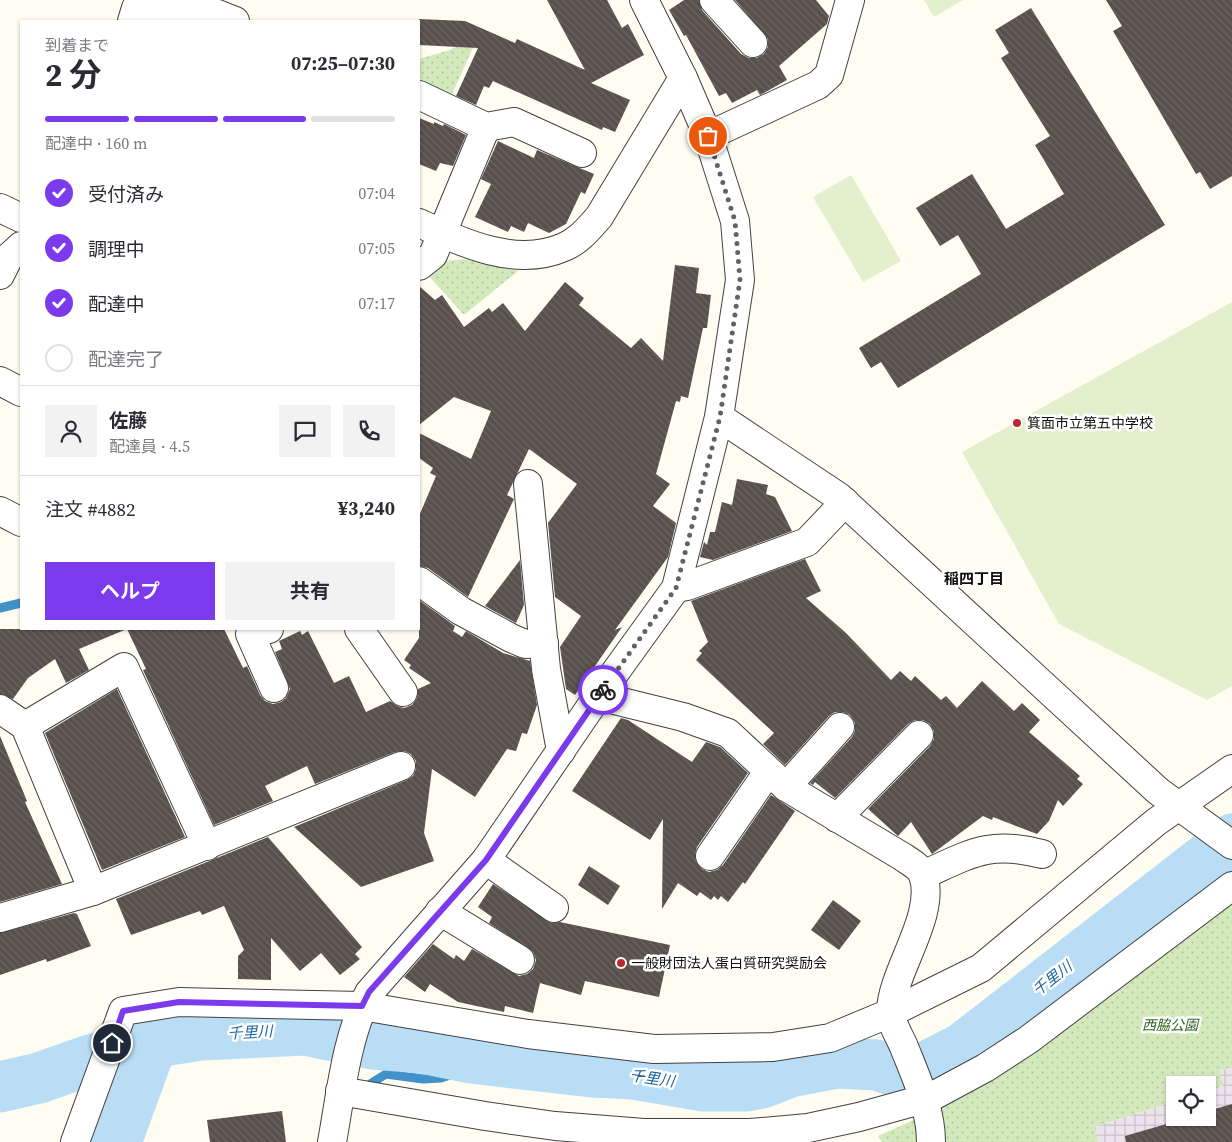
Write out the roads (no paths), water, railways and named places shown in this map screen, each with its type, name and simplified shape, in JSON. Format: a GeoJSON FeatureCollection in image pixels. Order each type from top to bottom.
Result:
{"type":"FeatureCollection","features":[{"type":"Feature","properties":{"kind":"street"},"geometry":{"type":"LineString","coordinates":[[332,1142],[341,1087],[360,1011],[369,992],[486,860],[598,696],[676,588],[720,417],[740,280],[735,221],[708,136],[683,78],[644,0]]}},
{"type":"Feature","properties":{"kind":"street"},"geometry":{"type":"LineString","coordinates":[[714,0],[753,43]]}},
{"type":"Feature","properties":{"kind":"street"},"geometry":{"type":"LineString","coordinates":[[708,136],[818,85],[829,75],[850,0]]}},
{"type":"Feature","properties":{"kind":"street"},"geometry":{"type":"LineString","coordinates":[[132,20],[136,8],[210,11],[232,20]]}},
{"type":"Feature","properties":{"kind":"street"},"geometry":{"type":"LineString","coordinates":[[430,228],[493,252],[532,255],[564,247],[583,234],[599,217],[683,78]]}},
{"type":"Feature","properties":{"kind":"street"},"geometry":{"type":"LineString","coordinates":[[420,95],[486,127],[514,122],[582,153]]}},
{"type":"Feature","properties":{"kind":"street"},"geometry":{"type":"LineString","coordinates":[[420,265],[433,255],[430,228],[486,127]]}},
{"type":"Feature","properties":{"kind":"street"},"geometry":{"type":"LineString","coordinates":[[0,208],[20,218]]}},
{"type":"Feature","properties":{"kind":"street"},"geometry":{"type":"LineString","coordinates":[[0,276],[9,257],[20,247]]}},
{"type":"Feature","properties":{"kind":"street"},"geometry":{"type":"LineString","coordinates":[[0,381],[20,391]]}},
{"type":"Feature","properties":{"kind":"street"},"geometry":{"type":"LineString","coordinates":[[720,417],[845,502],[1158,791],[1232,845]]}},
{"type":"Feature","properties":{"kind":"street"},"geometry":{"type":"LineString","coordinates":[[528,484],[552,713],[561,751]]}},
{"type":"Feature","properties":{"kind":"street"},"geometry":{"type":"LineString","coordinates":[[676,588],[687,586],[806,542],[845,502]]}},
{"type":"Feature","properties":{"kind":"street"},"geometry":{"type":"LineString","coordinates":[[0,511],[20,521]]}},
{"type":"Feature","properties":{"kind":"street"},"geometry":{"type":"LineString","coordinates":[[420,583],[461,611],[511,638],[525,644],[544,643]]}},
{"type":"Feature","properties":{"kind":"street"},"geometry":{"type":"LineString","coordinates":[[265,630],[250,634],[274,688]]}},
{"type":"Feature","properties":{"kind":"street"},"geometry":{"type":"LineString","coordinates":[[360,630],[403,692]]}},
{"type":"Feature","properties":{"kind":"street"},"geometry":{"type":"LineString","coordinates":[[25,726],[124,667],[207,846]]}},
{"type":"Feature","properties":{"kind":"street"},"geometry":{"type":"LineString","coordinates":[[598,696],[683,717],[728,733],[777,779],[915,865],[922,875],[924,898],[922,917],[895,988],[892,1018],[922,1092],[931,1142]]}},
{"type":"Feature","properties":{"kind":"street"},"geometry":{"type":"LineString","coordinates":[[0,709],[25,726],[93,891]]}},
{"type":"Feature","properties":{"kind":"street"},"geometry":{"type":"LineString","coordinates":[[710,856],[777,779],[840,727]]}},
{"type":"Feature","properties":{"kind":"street"},"geometry":{"type":"LineString","coordinates":[[837,818],[918,735]]}},
{"type":"Feature","properties":{"kind":"street"},"geometry":{"type":"LineString","coordinates":[[0,918],[93,891],[401,766]]}},
{"type":"Feature","properties":{"kind":"street"},"geometry":{"type":"LineString","coordinates":[[76,1142],[123,1011],[179,1002],[360,1011],[654,1049],[773,1047],[830,1038],[892,1018],[981,968],[1156,822],[1183,810],[1232,769]]}},
{"type":"Feature","properties":{"kind":"street"},"geometry":{"type":"LineString","coordinates":[[922,875],[980,850],[1006,848],[1042,854]]}},
{"type":"Feature","properties":{"kind":"street"},"geometry":{"type":"LineString","coordinates":[[486,860],[554,908]]}},
{"type":"Feature","properties":{"kind":"street"},"geometry":{"type":"LineString","coordinates":[[922,1092],[930,1097],[985,1068],[1005,1055],[1232,886]]}},
{"type":"Feature","properties":{"kind":"street"},"geometry":{"type":"LineString","coordinates":[[440,911],[520,960]]}},
{"type":"Feature","properties":{"kind":"street"},"geometry":{"type":"LineString","coordinates":[[341,1087],[484,1116],[555,1126],[697,1138],[808,1128],[859,1117],[922,1092]]}},
{"type":"Feature","properties":{"kind":"waterway"},"geometry":{"type":"LineString","coordinates":[[0,608],[20,603]]}},
{"type":"Feature","properties":{"kind":"waterway","name":"千里川"},"geometry":{"type":"LineString","coordinates":[[0,1087],[39,1078],[90,1060],[156,1042],[201,1035],[305,1030],[373,1044],[422,1048],[471,1058],[592,1072],[634,1074],[704,1086],[747,1086],[762,1083],[790,1072],[837,1063],[876,1065],[904,1074],[924,1068],[963,1048],[1232,839]]}},
{"type":"Feature","properties":{"kind":"waterway"},"geometry":{"type":"LineString","coordinates":[[422,1048],[424,1028]]}},
{"type":"Feature","properties":{"kind":"waterway"},"geometry":{"type":"LineString","coordinates":[[116,1142],[147,1057],[156,1042]]}},
{"type":"Feature","properties":{"kind":"waterway"},"geometry":{"type":"LineString","coordinates":[[370,1084],[386,1074],[423,1079],[441,1078],[462,1071],[471,1058]]}},
{"type":"Feature","properties":{"kind":"place","name":"箕面市立第五中学校"},"geometry":{"type":"Point","coordinates":[1017,423]}},
{"type":"Feature","properties":{"kind":"place","name":"一般財団法人蛋白質研究奨励会"},"geometry":{"type":"Point","coordinates":[621,963]}},
{"type":"Feature","properties":{"kind":"district","name":"稲四丁目"},"geometry":{"type":"Point","coordinates":[974,578]}},
{"type":"Feature","properties":{"kind":"park label","name":"西脇公園"},"geometry":{"type":"Point","coordinates":[1170,1025]}}]}
